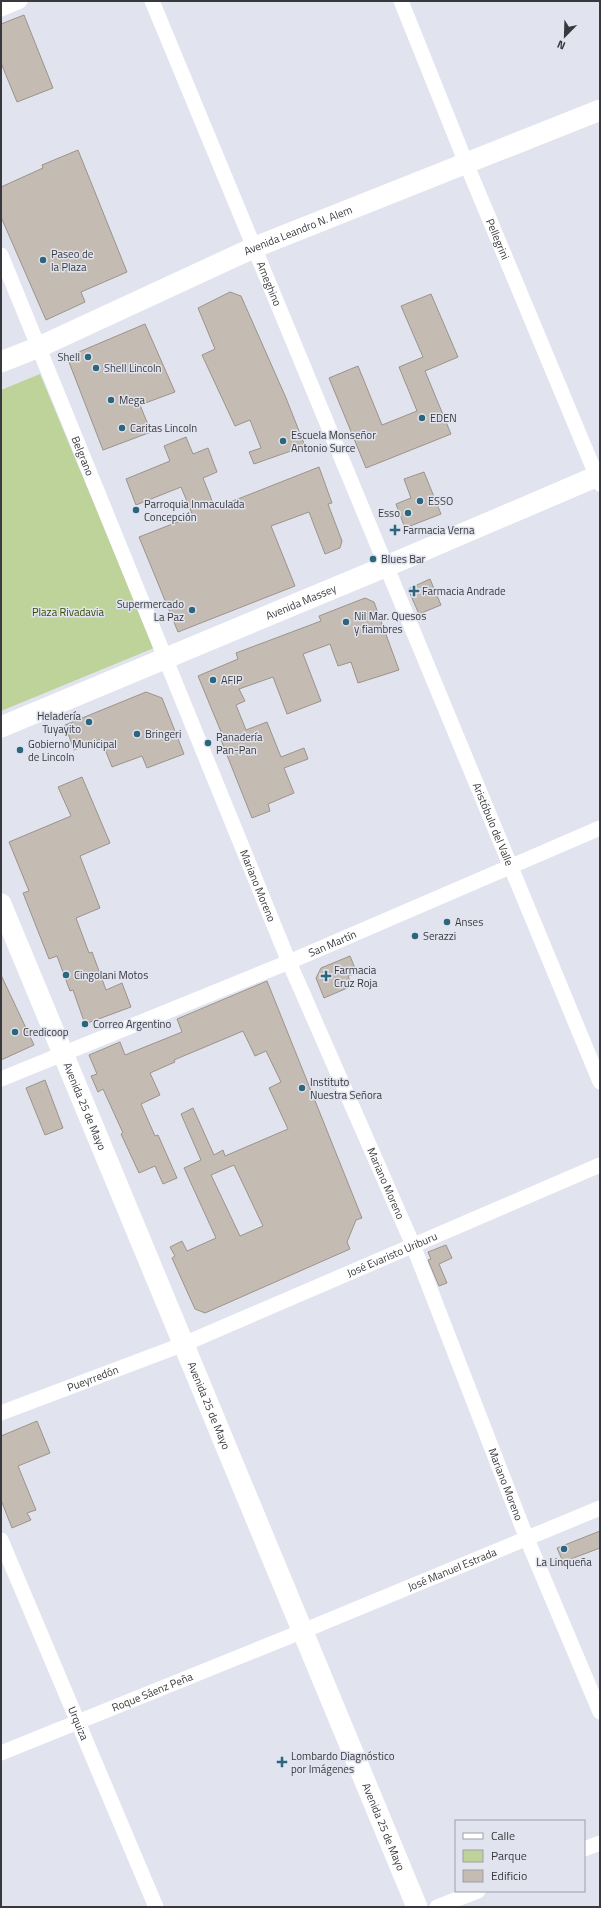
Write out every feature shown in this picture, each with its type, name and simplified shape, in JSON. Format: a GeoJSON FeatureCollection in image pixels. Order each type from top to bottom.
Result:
{"type":"FeatureCollection","features":[{"type":"Feature","properties":{"kind":"main road","name":"Avenida Leandro N. Alem"},"geometry":{"type":"LineString","coordinates":[[1,362],[39,347],[254,248],[600,110]]}},
{"type":"Feature","properties":{"kind":"main road","name":"Avenida Massey"},"geometry":{"type":"LineString","coordinates":[[1,727],[599,478]]}},
{"type":"Feature","properties":{"kind":"main road","name":"Avenida 25 de Mayo"},"geometry":{"type":"LineString","coordinates":[[1,904],[417,1907]]}},
{"type":"Feature","properties":{"kind":"street"},"geometry":{"type":"LineString","coordinates":[[1,9],[20,1]]}},
{"type":"Feature","properties":{"kind":"street","name":"Ameghino"},"geometry":{"type":"LineString","coordinates":[[152,1],[387,566]]}},
{"type":"Feature","properties":{"kind":"street","name":"Pellegrini"},"geometry":{"type":"LineString","coordinates":[[401,1],[466,163],[599,478]]}},
{"type":"Feature","properties":{"kind":"street","name":"Belgrano"},"geometry":{"type":"LineString","coordinates":[[1,255],[166,657]]}},
{"type":"Feature","properties":{"kind":"street","name":"Aristóbulo del Valle"},"geometry":{"type":"LineString","coordinates":[[387,566],[509,866],[600,1082]]}},
{"type":"Feature","properties":{"kind":"street","name":"Mariano Moreno"},"geometry":{"type":"LineString","coordinates":[[166,657],[289,962],[413,1245],[527,1539],[600,1712]]}},
{"type":"Feature","properties":{"kind":"street","name":"San Martín"},"geometry":{"type":"LineString","coordinates":[[1,1079],[289,962],[600,828]]}},
{"type":"Feature","properties":{"kind":"street","name":"José Evaristo Uriburu"},"geometry":{"type":"LineString","coordinates":[[184,1344],[600,1165]]}},
{"type":"Feature","properties":{"kind":"street","name":"Pueyrredón"},"geometry":{"type":"LineString","coordinates":[[1,1413],[184,1344]]}},
{"type":"Feature","properties":{"kind":"street","name":"José Manuel Estrada"},"geometry":{"type":"LineString","coordinates":[[303,1631],[600,1508]]}},
{"type":"Feature","properties":{"kind":"street","name":"Urquiza"},"geometry":{"type":"LineString","coordinates":[[1,1540],[156,1907]]}},
{"type":"Feature","properties":{"kind":"street","name":"Roque Sáenz Peña"},"geometry":{"type":"LineString","coordinates":[[1,1753],[303,1631]]}},
{"type":"Feature","properties":{"kind":"street"},"geometry":{"type":"LineString","coordinates":[[585,1849],[600,1843]]}},
{"type":"Feature","properties":{"kind":"street"},"geometry":{"type":"LineString","coordinates":[[437,1907],[475,1892]]}},
{"type":"Feature","properties":{"kind":"green space","name":"Plaza Rivadavia"},"geometry":{"type":"Polygon","coordinates":[[[40,374],[154,648],[1,711],[1,390],[40,374]]]}},
{"type":"Feature","properties":{"kind":"building"},"geometry":{"type":"Polygon","coordinates":[[[24,15],[53,88],[17,102],[1,63],[1,24],[24,15]]]}},
{"type":"Feature","properties":{"kind":"building"},"geometry":{"type":"Polygon","coordinates":[[[78,150],[127,272],[81,292],[85,302],[46,320],[1,217],[1,187],[43,168],[42,165],[78,150]]]}},
{"type":"Feature","properties":{"kind":"building"},"geometry":{"type":"Polygon","coordinates":[[[230,292],[241,296],[286,398],[305,446],[254,464],[249,452],[261,448],[250,420],[235,426],[202,355],[215,349],[198,308],[230,292]]]}},
{"type":"Feature","properties":{"kind":"building","name":"EDEN"},"geometry":{"type":"Polygon","coordinates":[[[431,294],[458,357],[425,371],[451,434],[366,468],[329,378],[358,366],[382,425],[417,411],[399,367],[423,357],[401,306],[431,294]]]}},
{"type":"Feature","properties":{"kind":"building"},"geometry":{"type":"Polygon","coordinates":[[[145,324],[175,392],[140,405],[151,432],[103,450],[67,357],[145,324]]]}},
{"type":"Feature","properties":{"kind":"building"},"geometry":{"type":"Polygon","coordinates":[[[186,437],[193,454],[208,448],[217,472],[203,478],[215,508],[319,467],[332,503],[328,504],[342,541],[340,548],[325,554],[309,512],[271,526],[295,586],[178,632],[139,537],[193,516],[181,487],[136,505],[126,479],[170,461],[164,446],[186,437]]]}},
{"type":"Feature","properties":{"kind":"building","name":"ESSO"},"geometry":{"type":"Polygon","coordinates":[[[424,472],[441,514],[405,528],[396,504],[411,498],[404,479],[424,472]]]}},
{"type":"Feature","properties":{"kind":"building"},"geometry":{"type":"Polygon","coordinates":[[[430,579],[441,605],[419,614],[408,589],[430,579]]]}},
{"type":"Feature","properties":{"kind":"building"},"geometry":{"type":"Polygon","coordinates":[[[365,598],[374,602],[399,670],[358,683],[351,662],[338,666],[330,644],[303,654],[321,701],[287,714],[273,677],[239,689],[245,701],[236,705],[246,730],[267,722],[281,757],[304,748],[308,759],[284,768],[294,793],[268,804],[270,811],[252,818],[221,740],[224,739],[198,676],[238,659],[236,653],[321,621],[319,616],[365,598]]]}},
{"type":"Feature","properties":{"kind":"building","name":"Bringeri"},"geometry":{"type":"Polygon","coordinates":[[[146,692],[162,698],[184,754],[147,768],[142,756],[112,767],[101,739],[74,750],[65,725],[146,692]]]}},
{"type":"Feature","properties":{"kind":"building"},"geometry":{"type":"Polygon","coordinates":[[[82,777],[110,843],[80,856],[100,908],[76,918],[89,953],[92,952],[106,990],[122,983],[131,1007],[85,1024],[73,990],[70,991],[57,956],[49,959],[23,893],[29,891],[9,842],[71,816],[58,787],[82,777]]]}},
{"type":"Feature","properties":{"kind":"building"},"geometry":{"type":"Polygon","coordinates":[[[350,956],[357,973],[348,976],[352,986],[324,998],[316,978],[321,968],[350,956]]]}},
{"type":"Feature","properties":{"kind":"building","name":"Credicoop"},"geometry":{"type":"Polygon","coordinates":[[[1,975],[34,1045],[1,1060],[1,975]]]}},
{"type":"Feature","properties":{"kind":"building"},"geometry":{"type":"Polygon","coordinates":[[[267,981],[362,1218],[356,1220],[347,1242],[350,1249],[205,1313],[195,1309],[172,1258],[175,1256],[170,1247],[182,1241],[187,1251],[216,1238],[184,1168],[201,1160],[181,1114],[193,1108],[214,1155],[223,1150],[225,1156],[288,1129],[269,1088],[281,1082],[266,1051],[255,1056],[243,1031],[174,1060],[175,1062],[150,1073],[160,1095],[141,1104],[155,1136],[158,1135],[177,1178],[163,1184],[155,1166],[139,1173],[103,1089],[98,1092],[91,1076],[97,1074],[89,1055],[120,1042],[125,1055],[182,1032],[177,1019],[267,981]],[[234,1165],[211,1175],[240,1236],[263,1226],[234,1165]]]}},
{"type":"Feature","properties":{"kind":"building"},"geometry":{"type":"Polygon","coordinates":[[[45,1080],[63,1128],[45,1135],[26,1088],[45,1080]]]}},
{"type":"Feature","properties":{"kind":"building"},"geometry":{"type":"Polygon","coordinates":[[[446,1245],[452,1258],[439,1264],[447,1283],[439,1286],[428,1260],[431,1259],[428,1252],[446,1245]]]}},
{"type":"Feature","properties":{"kind":"building"},"geometry":{"type":"Polygon","coordinates":[[[37,1421],[50,1453],[18,1466],[36,1510],[27,1513],[31,1520],[12,1528],[1,1500],[1,1436],[37,1421]]]}},
{"type":"Feature","properties":{"kind":"building"},"geometry":{"type":"Polygon","coordinates":[[[600,1531],[600,1548],[563,1562],[557,1548],[600,1531]]]}},
{"type":"Feature","properties":{"kind":"place","name":"Paseo de la Plaza"},"geometry":{"type":"Point","coordinates":[43,260]}},
{"type":"Feature","properties":{"kind":"place","name":"Shell"},"geometry":{"type":"Point","coordinates":[88,357]}},
{"type":"Feature","properties":{"kind":"place","name":"Shell Lincoln"},"geometry":{"type":"Point","coordinates":[96,368]}},
{"type":"Feature","properties":{"kind":"place","name":"Mega"},"geometry":{"type":"Point","coordinates":[111,400]}},
{"type":"Feature","properties":{"kind":"place","name":"EDEN"},"geometry":{"type":"Point","coordinates":[422,418]}},
{"type":"Feature","properties":{"kind":"place","name":"Caritas Lincoln"},"geometry":{"type":"Point","coordinates":[122,428]}},
{"type":"Feature","properties":{"kind":"place","name":"Escuela Monseñor Antonio Surce"},"geometry":{"type":"Point","coordinates":[283,441]}},
{"type":"Feature","properties":{"kind":"place","name":"ESSO"},"geometry":{"type":"Point","coordinates":[420,501]}},
{"type":"Feature","properties":{"kind":"place","name":"Parroquia Inmaculada Concepción"},"geometry":{"type":"Point","coordinates":[136,510]}},
{"type":"Feature","properties":{"kind":"place","name":"Esso"},"geometry":{"type":"Point","coordinates":[408,513]}},
{"type":"Feature","properties":{"kind":"place","name":"Farmacia Verna"},"geometry":{"type":"Point","coordinates":[395,530]}},
{"type":"Feature","properties":{"kind":"place","name":"Blues Bar"},"geometry":{"type":"Point","coordinates":[373,559]}},
{"type":"Feature","properties":{"kind":"place","name":"Farmacia Andrade"},"geometry":{"type":"Point","coordinates":[414,591]}},
{"type":"Feature","properties":{"kind":"place","name":"Supermercado La Paz"},"geometry":{"type":"Point","coordinates":[192,610]}},
{"type":"Feature","properties":{"kind":"place","name":"Nil Mar. Quesos y fiambres"},"geometry":{"type":"Point","coordinates":[346,622]}},
{"type":"Feature","properties":{"kind":"place","name":"AFIP"},"geometry":{"type":"Point","coordinates":[213,680]}},
{"type":"Feature","properties":{"kind":"place","name":"Heladería Tuyayito"},"geometry":{"type":"Point","coordinates":[89,722]}},
{"type":"Feature","properties":{"kind":"place","name":"Bringeri"},"geometry":{"type":"Point","coordinates":[137,734]}},
{"type":"Feature","properties":{"kind":"place","name":"Panadería Pan-Pan"},"geometry":{"type":"Point","coordinates":[208,743]}},
{"type":"Feature","properties":{"kind":"place","name":"Gobierno Municipal de Lincoln"},"geometry":{"type":"Point","coordinates":[20,750]}},
{"type":"Feature","properties":{"kind":"place","name":"Anses"},"geometry":{"type":"Point","coordinates":[447,922]}},
{"type":"Feature","properties":{"kind":"place","name":"Serazzi"},"geometry":{"type":"Point","coordinates":[415,936]}},
{"type":"Feature","properties":{"kind":"place","name":"Cingolani Motos"},"geometry":{"type":"Point","coordinates":[66,975]}},
{"type":"Feature","properties":{"kind":"place","name":"Farmacia Cruz Roja"},"geometry":{"type":"Point","coordinates":[326,976]}},
{"type":"Feature","properties":{"kind":"place","name":"Correo Argentino"},"geometry":{"type":"Point","coordinates":[85,1024]}},
{"type":"Feature","properties":{"kind":"place","name":"Credicoop"},"geometry":{"type":"Point","coordinates":[15,1032]}},
{"type":"Feature","properties":{"kind":"place","name":"Instituto Nuestra Señora"},"geometry":{"type":"Point","coordinates":[302,1088]}},
{"type":"Feature","properties":{"kind":"place","name":"La Linqueña"},"geometry":{"type":"Point","coordinates":[564,1549]}},
{"type":"Feature","properties":{"kind":"place","name":"Lombardo Diagnóstico por Imágenes"},"geometry":{"type":"Point","coordinates":[282,1762]}}]}
